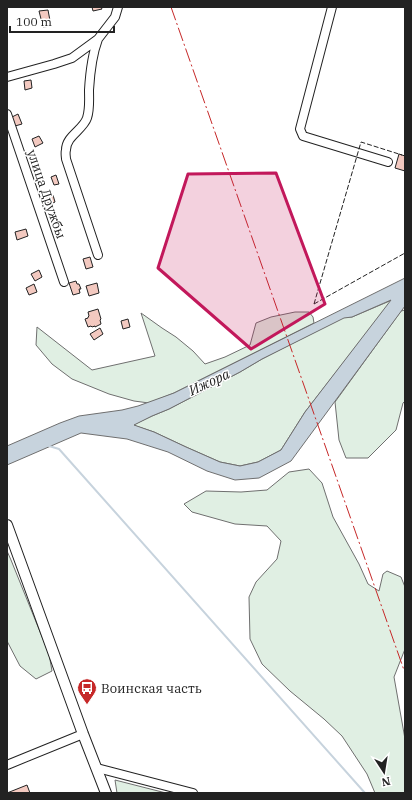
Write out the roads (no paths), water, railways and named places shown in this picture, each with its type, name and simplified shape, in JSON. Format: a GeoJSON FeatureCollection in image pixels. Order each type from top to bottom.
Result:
{"type":"FeatureCollection","features":[{"type":"Feature","properties":{"kind":"main road"},"geometry":{"type":"LineString","coordinates":[[7,525],[106,793]]}},
{"type":"Feature","properties":{"kind":"street"},"geometry":{"type":"LineString","coordinates":[[7,77],[72,58],[98,39],[115,17],[118,7]]}},
{"type":"Feature","properties":{"kind":"street"},"geometry":{"type":"LineString","coordinates":[[332,7],[300,129],[303,136],[388,162]]}},
{"type":"Feature","properties":{"kind":"street"},"geometry":{"type":"LineString","coordinates":[[98,39],[93,53],[87,119],[67,144],[66,150],[66,160],[98,255]]}},
{"type":"Feature","properties":{"kind":"street","name":"улица Дружбы"},"geometry":{"type":"LineString","coordinates":[[7,114],[64,282]]}},
{"type":"Feature","properties":{"kind":"street"},"geometry":{"type":"LineString","coordinates":[[7,765],[84,734]]}},
{"type":"Feature","properties":{"kind":"street"},"geometry":{"type":"LineString","coordinates":[[97,768],[193,793]]}},
{"type":"Feature","properties":{"kind":"water","name":"Ижора"},"geometry":{"type":"Polygon","coordinates":[[[405,278],[405,306],[291,461],[259,478],[235,480],[207,471],[168,452],[127,439],[81,433],[7,465],[7,446],[60,423],[79,416],[122,410],[138,406],[174,393],[405,278]],[[391,300],[352,317],[344,318],[262,359],[169,409],[134,425],[154,432],[220,462],[240,466],[258,462],[281,450],[305,412],[391,300]]]}},
{"type":"Feature","properties":{"kind":"waterway"},"geometry":{"type":"LineString","coordinates":[[49,446],[59,449],[365,793]]}},
{"type":"Feature","properties":{"kind":"place","name":"Воинская часть"},"geometry":{"type":"Point","coordinates":[87,705]}}]}
